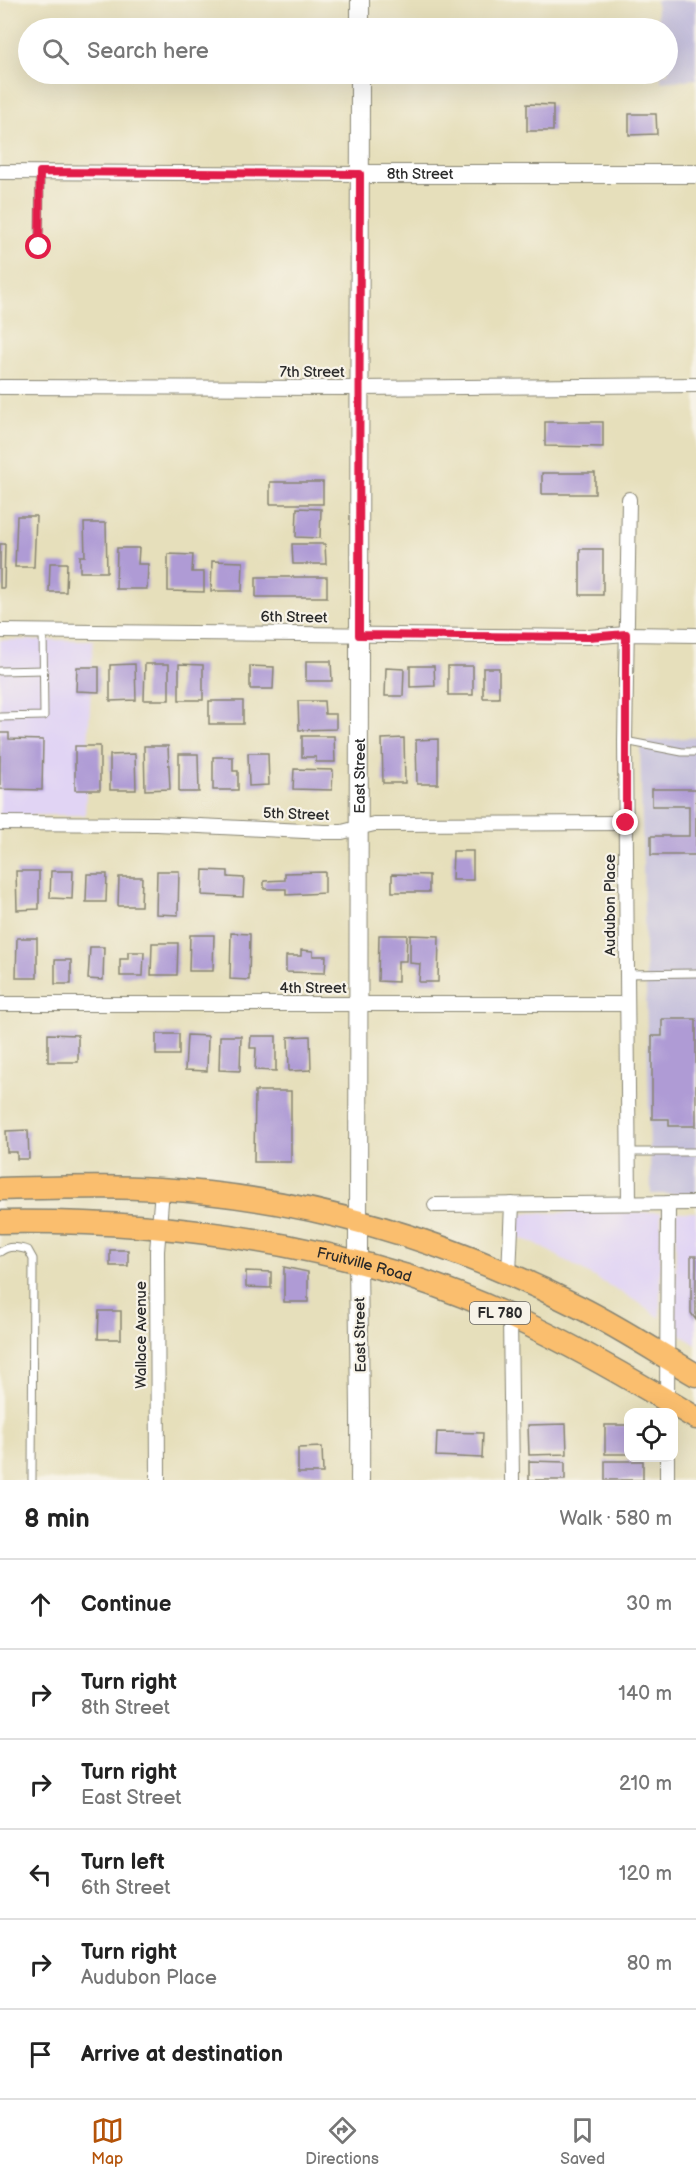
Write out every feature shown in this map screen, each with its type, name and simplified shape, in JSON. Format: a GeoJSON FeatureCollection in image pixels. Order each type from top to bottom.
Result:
{"type":"FeatureCollection","features":[{"type":"Feature","properties":{"kind":"main road","name":"FL 780"},"geometry":{"type":"LineString","coordinates":[[0,1189],[90,1187],[206,1192],[275,1202],[411,1236],[509,1274],[587,1311],[696,1375]]}},
{"type":"Feature","properties":{"kind":"main road","name":"Fruitville Road"},"geometry":{"type":"LineString","coordinates":[[0,1222],[67,1221],[160,1227],[280,1244],[358,1263],[418,1280],[510,1317],[574,1347],[667,1406],[696,1418]]}},
{"type":"Feature","properties":{"kind":"street"},"geometry":{"type":"LineString","coordinates":[[360,0],[360,18]]}},
{"type":"Feature","properties":{"kind":"street","name":"East Street"},"geometry":{"type":"LineString","coordinates":[[360,84],[361,827],[358,1222],[360,1480]]}},
{"type":"Feature","properties":{"kind":"street","name":"8th Street"},"geometry":{"type":"LineString","coordinates":[[0,172],[696,174]]}},
{"type":"Feature","properties":{"kind":"street","name":"7th Street"},"geometry":{"type":"LineString","coordinates":[[0,387],[360,388],[696,385]]}},
{"type":"Feature","properties":{"kind":"street","name":"Audubon Place"},"geometry":{"type":"LineString","coordinates":[[629,499],[625,741],[629,1203]]}},
{"type":"Feature","properties":{"kind":"street","name":"6th Street"},"geometry":{"type":"LineString","coordinates":[[0,631],[588,637],[626,634],[696,635]]}},
{"type":"Feature","properties":{"kind":"street","name":"5th Street"},"geometry":{"type":"LineString","coordinates":[[0,823],[157,824],[342,832],[374,824],[626,823]]}},
{"type":"Feature","properties":{"kind":"street","name":"4th Street"},"geometry":{"type":"LineString","coordinates":[[0,1004],[626,1004]]}},
{"type":"Feature","properties":{"kind":"street","name":"Wallace Avenue"},"geometry":{"type":"LineString","coordinates":[[158,1480],[157,1251],[162,1190]]}},
{"type":"Feature","properties":{"kind":"street"},"geometry":{"type":"LineString","coordinates":[[667,1406],[668,1203]]}},
{"type":"Feature","properties":{"kind":"street"},"geometry":{"type":"LineString","coordinates":[[435,1205],[696,1203]]}},
{"type":"Feature","properties":{"kind":"street"},"geometry":{"type":"LineString","coordinates":[[509,1274],[512,1204]]}},
{"type":"Feature","properties":{"kind":"street"},"geometry":{"type":"LineString","coordinates":[[510,1317],[512,1480]]}},
{"type":"Feature","properties":{"kind":"street"},"geometry":{"type":"LineString","coordinates":[[667,1462],[668,1480]]}},
{"type":"Feature","properties":{"kind":"lane"},"geometry":{"type":"LineString","coordinates":[[39,247],[40,172]]}},
{"type":"Feature","properties":{"kind":"lane"},"geometry":{"type":"LineString","coordinates":[[0,717],[44,716],[44,632]]}},
{"type":"Feature","properties":{"kind":"lane"},"geometry":{"type":"LineString","coordinates":[[0,670],[44,670]]}},
{"type":"Feature","properties":{"kind":"lane"},"geometry":{"type":"LineString","coordinates":[[625,741],[682,752],[696,752]]}},
{"type":"Feature","properties":{"kind":"lane"},"geometry":{"type":"LineString","coordinates":[[626,974],[696,973]]}},
{"type":"Feature","properties":{"kind":"lane"},"geometry":{"type":"LineString","coordinates":[[628,1152],[696,1152]]}},
{"type":"Feature","properties":{"kind":"lane"},"geometry":{"type":"LineString","coordinates":[[0,1252],[6,1247],[16,1247],[28,1250],[33,1259],[32,1480]]}},
{"type":"Feature","properties":{"kind":"shaded area"},"geometry":{"type":"Polygon","coordinates":[[[656,0],[696,0],[696,79],[678,81],[678,18],[657,18],[656,0]]]}},
{"type":"Feature","properties":{"kind":"shaded area"},"geometry":{"type":"Polygon","coordinates":[[[0,640],[93,640],[85,815],[0,815],[0,640]]]}},
{"type":"Feature","properties":{"kind":"shaded area"},"geometry":{"type":"Polygon","coordinates":[[[696,737],[696,1194],[651,1194],[640,742],[696,737]]]}},
{"type":"Feature","properties":{"kind":"shaded area"},"geometry":{"type":"Polygon","coordinates":[[[661,1212],[660,1318],[641,1304],[535,1243],[519,1238],[519,1213],[661,1212]]]}},
{"type":"Feature","properties":{"kind":"shaded area"},"geometry":{"type":"Polygon","coordinates":[[[676,1212],[696,1212],[696,1345],[675,1330],[676,1212]]]}},
{"type":"Feature","properties":{"kind":"building"},"geometry":{"type":"Polygon","coordinates":[[[527,104],[553,105],[553,131],[527,131],[527,104]]]}},
{"type":"Feature","properties":{"kind":"building"},"geometry":{"type":"Polygon","coordinates":[[[629,114],[656,114],[657,134],[629,135],[629,114]]]}},
{"type":"Feature","properties":{"kind":"building"},"geometry":{"type":"Polygon","coordinates":[[[545,422],[603,422],[603,447],[545,446],[545,422]]]}},
{"type":"Feature","properties":{"kind":"building"},"geometry":{"type":"Polygon","coordinates":[[[542,473],[595,473],[595,494],[542,494],[542,473]]]}},
{"type":"Feature","properties":{"kind":"building"},"geometry":{"type":"Polygon","coordinates":[[[270,482],[323,482],[323,504],[270,504],[270,482]]]}},
{"type":"Feature","properties":{"kind":"building"},"geometry":{"type":"Polygon","coordinates":[[[297,508],[321,509],[320,538],[296,537],[297,508]]]}},
{"type":"Feature","properties":{"kind":"building"},"geometry":{"type":"Polygon","coordinates":[[[17,516],[36,516],[34,567],[15,567],[17,516]]]}},
{"type":"Feature","properties":{"kind":"building"},"geometry":{"type":"Polygon","coordinates":[[[84,523],[106,523],[107,572],[80,572],[80,556],[85,556],[84,523]]]}},
{"type":"Feature","properties":{"kind":"building"},"geometry":{"type":"Polygon","coordinates":[[[0,544],[5,544],[4,588],[0,588],[0,544]]]}},
{"type":"Feature","properties":{"kind":"building"},"geometry":{"type":"Polygon","coordinates":[[[292,544],[325,544],[326,564],[293,564],[292,544]]]}},
{"type":"Feature","properties":{"kind":"building"},"geometry":{"type":"Polygon","coordinates":[[[117,548],[139,548],[138,564],[148,564],[147,589],[116,589],[117,548]]]}},
{"type":"Feature","properties":{"kind":"building"},"geometry":{"type":"Polygon","coordinates":[[[580,549],[603,549],[603,595],[580,595],[580,549]]]}},
{"type":"Feature","properties":{"kind":"building"},"geometry":{"type":"Polygon","coordinates":[[[168,554],[193,555],[192,572],[204,572],[204,592],[168,591],[168,554]]]}},
{"type":"Feature","properties":{"kind":"building"},"geometry":{"type":"Polygon","coordinates":[[[212,561],[243,562],[242,591],[211,591],[212,561]]]}},
{"type":"Feature","properties":{"kind":"building"},"geometry":{"type":"Polygon","coordinates":[[[50,563],[67,563],[66,592],[49,592],[50,563]]]}},
{"type":"Feature","properties":{"kind":"building"},"geometry":{"type":"Polygon","coordinates":[[[256,577],[327,577],[327,597],[256,597],[256,577]]]}},
{"type":"Feature","properties":{"kind":"building"},"geometry":{"type":"Polygon","coordinates":[[[306,661],[331,661],[332,681],[306,681],[306,661]]]}},
{"type":"Feature","properties":{"kind":"building"},"geometry":{"type":"Polygon","coordinates":[[[135,664],[136,700],[110,701],[110,665],[135,664]]]}},
{"type":"Feature","properties":{"kind":"building"},"geometry":{"type":"Polygon","coordinates":[[[145,664],[169,664],[169,700],[144,700],[145,664]]]}},
{"type":"Feature","properties":{"kind":"building"},"geometry":{"type":"Polygon","coordinates":[[[179,664],[203,665],[203,700],[179,700],[179,664]]]}},
{"type":"Feature","properties":{"kind":"building"},"geometry":{"type":"Polygon","coordinates":[[[250,666],[274,667],[273,689],[250,689],[250,666]]]}},
{"type":"Feature","properties":{"kind":"building"},"geometry":{"type":"Polygon","coordinates":[[[410,666],[434,666],[435,686],[410,687],[410,666]]]}},
{"type":"Feature","properties":{"kind":"building"},"geometry":{"type":"Polygon","coordinates":[[[448,666],[473,666],[473,695],[448,695],[448,666]]]}},
{"type":"Feature","properties":{"kind":"building"},"geometry":{"type":"Polygon","coordinates":[[[77,667],[99,667],[99,692],[76,691],[77,667]]]}},
{"type":"Feature","properties":{"kind":"building"},"geometry":{"type":"Polygon","coordinates":[[[386,668],[404,669],[403,696],[385,696],[386,668]]]}},
{"type":"Feature","properties":{"kind":"building"},"geometry":{"type":"Polygon","coordinates":[[[483,668],[499,668],[499,698],[483,698],[483,668]]]}},
{"type":"Feature","properties":{"kind":"building"},"geometry":{"type":"Polygon","coordinates":[[[209,701],[243,701],[243,724],[209,724],[209,701]]]}},
{"type":"Feature","properties":{"kind":"building"},"geometry":{"type":"Polygon","coordinates":[[[298,701],[324,701],[325,714],[336,714],[336,729],[299,730],[298,701]]]}},
{"type":"Feature","properties":{"kind":"building"},"geometry":{"type":"Polygon","coordinates":[[[0,733],[9,733],[9,739],[43,740],[42,790],[0,789],[0,733]]]}},
{"type":"Feature","properties":{"kind":"building"},"geometry":{"type":"Polygon","coordinates":[[[302,736],[334,736],[335,762],[316,762],[316,757],[302,757],[302,736]]]}},
{"type":"Feature","properties":{"kind":"building"},"geometry":{"type":"Polygon","coordinates":[[[404,738],[405,783],[383,783],[382,739],[404,738]]]}},
{"type":"Feature","properties":{"kind":"building"},"geometry":{"type":"Polygon","coordinates":[[[438,739],[438,784],[417,784],[416,740],[438,739]]]}},
{"type":"Feature","properties":{"kind":"building"},"geometry":{"type":"Polygon","coordinates":[[[75,746],[100,746],[100,790],[75,790],[75,746]]]}},
{"type":"Feature","properties":{"kind":"building"},"geometry":{"type":"Polygon","coordinates":[[[144,746],[168,746],[170,789],[145,790],[144,746]]]}},
{"type":"Feature","properties":{"kind":"building"},"geometry":{"type":"Polygon","coordinates":[[[248,753],[268,753],[269,785],[249,786],[248,753]]]}},
{"type":"Feature","properties":{"kind":"building"},"geometry":{"type":"Polygon","coordinates":[[[135,754],[136,790],[110,790],[110,755],[135,754]]]}},
{"type":"Feature","properties":{"kind":"building"},"geometry":{"type":"Polygon","coordinates":[[[179,754],[198,754],[199,792],[179,792],[179,754]]]}},
{"type":"Feature","properties":{"kind":"building"},"geometry":{"type":"Polygon","coordinates":[[[213,757],[233,757],[233,771],[238,771],[238,790],[213,790],[213,757]]]}},
{"type":"Feature","properties":{"kind":"building"},"geometry":{"type":"Polygon","coordinates":[[[294,769],[333,770],[332,790],[293,789],[294,769]]]}},
{"type":"Feature","properties":{"kind":"building"},"geometry":{"type":"Polygon","coordinates":[[[652,789],[696,789],[696,855],[651,855],[651,836],[689,836],[689,806],[652,806],[652,789]]]}},
{"type":"Feature","properties":{"kind":"building"},"geometry":{"type":"Polygon","coordinates":[[[453,851],[473,851],[473,880],[452,880],[453,851]]]}},
{"type":"Feature","properties":{"kind":"building"},"geometry":{"type":"Polygon","coordinates":[[[203,870],[228,871],[228,877],[244,878],[243,897],[202,895],[203,870]]]}},
{"type":"Feature","properties":{"kind":"building"},"geometry":{"type":"Polygon","coordinates":[[[16,871],[39,871],[39,909],[17,910],[16,871]]]}},
{"type":"Feature","properties":{"kind":"building"},"geometry":{"type":"Polygon","coordinates":[[[51,871],[73,871],[72,899],[50,898],[51,871]]]}},
{"type":"Feature","properties":{"kind":"building"},"geometry":{"type":"Polygon","coordinates":[[[157,871],[179,871],[178,915],[156,914],[157,871]]]}},
{"type":"Feature","properties":{"kind":"building"},"geometry":{"type":"Polygon","coordinates":[[[325,872],[325,893],[286,895],[286,889],[264,889],[264,881],[285,880],[285,873],[325,872]]]}},
{"type":"Feature","properties":{"kind":"building"},"geometry":{"type":"Polygon","coordinates":[[[87,874],[107,874],[106,902],[86,902],[87,874]]]}},
{"type":"Feature","properties":{"kind":"building"},"geometry":{"type":"Polygon","coordinates":[[[392,874],[429,875],[429,892],[392,892],[392,874]]]}},
{"type":"Feature","properties":{"kind":"building"},"geometry":{"type":"Polygon","coordinates":[[[119,877],[142,877],[141,906],[118,906],[119,877]]]}},
{"type":"Feature","properties":{"kind":"building"},"geometry":{"type":"Polygon","coordinates":[[[231,933],[250,934],[249,980],[230,979],[231,933]]]}},
{"type":"Feature","properties":{"kind":"building"},"geometry":{"type":"Polygon","coordinates":[[[190,935],[214,935],[213,971],[189,971],[190,935]]]}},
{"type":"Feature","properties":{"kind":"building"},"geometry":{"type":"Polygon","coordinates":[[[379,935],[407,935],[406,961],[398,961],[398,982],[378,981],[379,935]]]}},
{"type":"Feature","properties":{"kind":"building"},"geometry":{"type":"Polygon","coordinates":[[[410,935],[439,936],[438,982],[419,982],[420,964],[410,963],[410,935]]]}},
{"type":"Feature","properties":{"kind":"building"},"geometry":{"type":"Polygon","coordinates":[[[17,938],[37,938],[37,978],[16,978],[17,938]]]}},
{"type":"Feature","properties":{"kind":"building"},"geometry":{"type":"Polygon","coordinates":[[[152,943],[178,943],[177,975],[151,975],[152,943]]]}},
{"type":"Feature","properties":{"kind":"building"},"geometry":{"type":"Polygon","coordinates":[[[90,947],[104,947],[103,980],[88,979],[90,947]]]}},
{"type":"Feature","properties":{"kind":"building"},"geometry":{"type":"Polygon","coordinates":[[[301,950],[313,951],[313,956],[326,956],[325,973],[286,972],[286,956],[301,956],[301,950]]]}},
{"type":"Feature","properties":{"kind":"building"},"geometry":{"type":"Polygon","coordinates":[[[128,952],[144,952],[143,976],[120,976],[120,959],[128,959],[128,952]]]}},
{"type":"Feature","properties":{"kind":"building"},"geometry":{"type":"Polygon","coordinates":[[[55,960],[71,960],[71,984],[55,984],[55,960]]]}},
{"type":"Feature","properties":{"kind":"building"},"geometry":{"type":"Polygon","coordinates":[[[662,1019],[696,1019],[696,1126],[669,1126],[669,1119],[652,1119],[652,1036],[662,1036],[662,1019]]]}},
{"type":"Feature","properties":{"kind":"building"},"geometry":{"type":"Polygon","coordinates":[[[48,1034],[78,1035],[78,1062],[48,1062],[48,1034]]]}},
{"type":"Feature","properties":{"kind":"building"},"geometry":{"type":"Polygon","coordinates":[[[156,1034],[179,1034],[179,1055],[156,1055],[156,1034]]]}},
{"type":"Feature","properties":{"kind":"building"},"geometry":{"type":"Polygon","coordinates":[[[187,1035],[208,1036],[207,1071],[185,1070],[187,1035]]]}},
{"type":"Feature","properties":{"kind":"building"},"geometry":{"type":"Polygon","coordinates":[[[220,1036],[241,1036],[240,1071],[219,1070],[220,1036]]]}},
{"type":"Feature","properties":{"kind":"building"},"geometry":{"type":"Polygon","coordinates":[[[251,1036],[276,1036],[276,1071],[255,1070],[256,1048],[250,1048],[251,1036]]]}},
{"type":"Feature","properties":{"kind":"building"},"geometry":{"type":"Polygon","coordinates":[[[310,1036],[311,1070],[289,1071],[288,1037],[310,1036]]]}},
{"type":"Feature","properties":{"kind":"building"},"geometry":{"type":"Polygon","coordinates":[[[255,1091],[291,1091],[291,1162],[254,1162],[255,1091]]]}},
{"type":"Feature","properties":{"kind":"building"},"geometry":{"type":"Polygon","coordinates":[[[28,1130],[29,1159],[17,1159],[17,1152],[7,1152],[6,1131],[28,1130]]]}},
{"type":"Feature","properties":{"kind":"building"},"geometry":{"type":"Polygon","coordinates":[[[110,1250],[128,1250],[128,1266],[110,1266],[110,1250]]]}},
{"type":"Feature","properties":{"kind":"building"},"geometry":{"type":"Polygon","coordinates":[[[691,1256],[696,1256],[696,1320],[691,1313],[691,1256]]]}},
{"type":"Feature","properties":{"kind":"building"},"geometry":{"type":"Polygon","coordinates":[[[284,1267],[308,1272],[308,1302],[284,1302],[284,1267]]]}},
{"type":"Feature","properties":{"kind":"building"},"geometry":{"type":"Polygon","coordinates":[[[246,1271],[271,1272],[271,1288],[246,1287],[246,1271]]]}},
{"type":"Feature","properties":{"kind":"building"},"geometry":{"type":"Polygon","coordinates":[[[99,1311],[121,1311],[121,1339],[98,1339],[99,1311]]]}},
{"type":"Feature","properties":{"kind":"building"},"geometry":{"type":"Polygon","coordinates":[[[566,1424],[567,1454],[529,1455],[528,1425],[566,1424]]]}},
{"type":"Feature","properties":{"kind":"building"},"geometry":{"type":"Polygon","coordinates":[[[605,1425],[624,1425],[624,1454],[605,1454],[605,1425]]]}},
{"type":"Feature","properties":{"kind":"building"},"geometry":{"type":"Polygon","coordinates":[[[437,1432],[483,1433],[482,1458],[436,1456],[437,1432]]]}},
{"type":"Feature","properties":{"kind":"building"},"geometry":{"type":"Polygon","coordinates":[[[322,1447],[323,1473],[298,1473],[298,1448],[322,1447]]]}},
{"type":"Feature","properties":{"kind":"building"},"geometry":{"type":"Polygon","coordinates":[[[529,1461],[565,1462],[565,1480],[529,1480],[529,1461]]]}},
{"type":"Feature","properties":{"kind":"building"},"geometry":{"type":"Polygon","coordinates":[[[605,1461],[643,1462],[643,1480],[605,1480],[605,1461]]]}},
{"type":"Feature","properties":{"kind":"route"},"geometry":{"type":"LineString","coordinates":[[39,247],[40,172],[360,174],[359,635],[588,637],[626,634],[626,823]]}}]}
